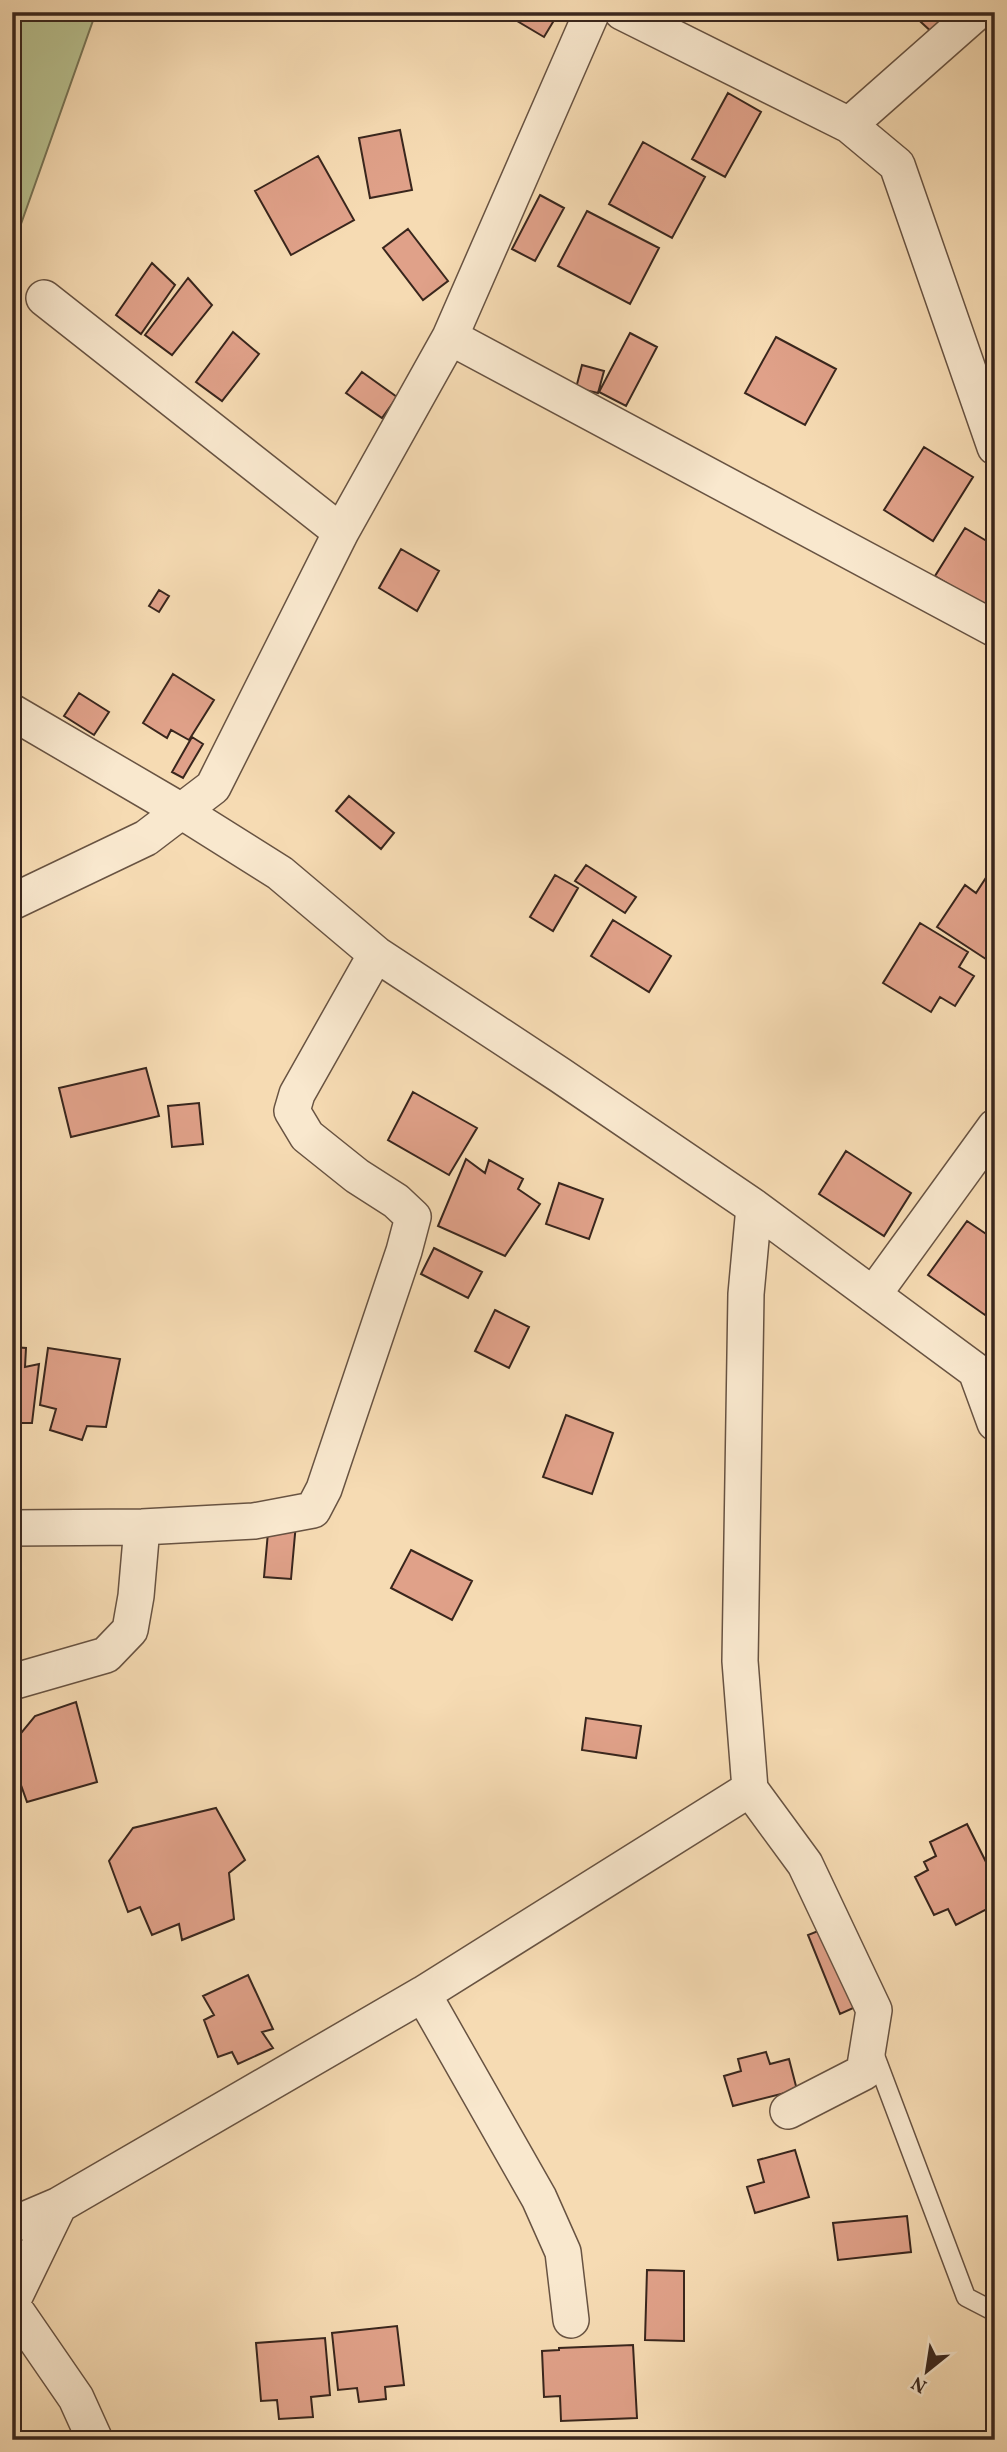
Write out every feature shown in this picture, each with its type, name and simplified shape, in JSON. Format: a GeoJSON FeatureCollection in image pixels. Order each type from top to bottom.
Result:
{"type":"FeatureCollection","features":[{"type":"Feature","properties":{"kind":"street"},"geometry":{"type":"LineString","coordinates":[[12,902],[146,838],[213,787],[341,533],[450,337],[592,12]]}},
{"type":"Feature","properties":{"kind":"street"},"geometry":{"type":"LineString","coordinates":[[622,12],[849,125],[897,165],[995,447]]}},
{"type":"Feature","properties":{"kind":"street"},"geometry":{"type":"LineString","coordinates":[[849,125],[977,12]]}},
{"type":"Feature","properties":{"kind":"street"},"geometry":{"type":"LineString","coordinates":[[44,298],[341,533]]}},
{"type":"Feature","properties":{"kind":"street"},"geometry":{"type":"LineString","coordinates":[[450,337],[995,629]]}},
{"type":"Feature","properties":{"kind":"street"},"geometry":{"type":"LineString","coordinates":[[12,712],[183,812],[280,873],[376,954],[754,1207],[976,1371],[995,1423]]}},
{"type":"Feature","properties":{"kind":"street"},"geometry":{"type":"LineString","coordinates":[[12,1528],[142,1527],[254,1521],[313,1510],[324,1489],[414,1217],[307,1136],[292,1111],[297,1094],[376,954]]}},
{"type":"Feature","properties":{"kind":"street"},"geometry":{"type":"LineString","coordinates":[[873,1295],[995,1127]]}},
{"type":"Feature","properties":{"kind":"street"},"geometry":{"type":"LineString","coordinates":[[754,1207],[746,1294],[740,1661],[750,1789],[805,1864],[874,2010],[864,2072],[788,2111]]}},
{"type":"Feature","properties":{"kind":"street"},"geometry":{"type":"LineString","coordinates":[[12,1682],[106,1655],[130,1629],[136,1596],[142,1527]]}},
{"type":"Feature","properties":{"kind":"street"},"geometry":{"type":"LineString","coordinates":[[12,2225],[59,2204],[423,1994],[750,1789]]}},
{"type":"Feature","properties":{"kind":"street"},"geometry":{"type":"LineString","coordinates":[[423,1994],[544,2209],[563,2252],[570,2320]]}},
{"type":"Feature","properties":{"kind":"street"},"geometry":{"type":"LineString","coordinates":[[59,2204],[12,2303],[76,2398],[94,2440]]}},
{"type":"Feature","properties":{"kind":"lane"},"geometry":{"type":"LineString","coordinates":[[874,2053],[966,2297],[995,2312]]}},
{"type":"Feature","properties":{"kind":"green space"},"geometry":{"type":"Polygon","coordinates":[[[12,12],[96,12],[21,224],[12,260],[12,12]]]}},
{"type":"Feature","properties":{"kind":"building"},"geometry":{"type":"Polygon","coordinates":[[[502,12],[559,12],[544,37],[502,12]]]}},
{"type":"Feature","properties":{"kind":"building"},"geometry":{"type":"Polygon","coordinates":[[[910,12],[955,12],[935,35],[910,12]]]}},
{"type":"Feature","properties":{"kind":"building"},"geometry":{"type":"Polygon","coordinates":[[[728,93],[761,112],[725,177],[692,159],[728,93]]]}},
{"type":"Feature","properties":{"kind":"building"},"geometry":{"type":"Polygon","coordinates":[[[400,130],[412,190],[370,198],[359,138],[400,130]]]}},
{"type":"Feature","properties":{"kind":"building"},"geometry":{"type":"Polygon","coordinates":[[[643,142],[705,177],[672,238],[609,204],[643,142]]]}},
{"type":"Feature","properties":{"kind":"building"},"geometry":{"type":"Polygon","coordinates":[[[318,156],[354,220],[291,255],[255,191],[318,156]]]}},
{"type":"Feature","properties":{"kind":"building"},"geometry":{"type":"Polygon","coordinates":[[[540,195],[564,208],[535,261],[512,249],[540,195]]]}},
{"type":"Feature","properties":{"kind":"building"},"geometry":{"type":"Polygon","coordinates":[[[587,211],[659,248],[630,304],[558,266],[587,211]]]}},
{"type":"Feature","properties":{"kind":"building"},"geometry":{"type":"Polygon","coordinates":[[[408,229],[448,281],[423,300],[383,248],[408,229]]]}},
{"type":"Feature","properties":{"kind":"building"},"geometry":{"type":"Polygon","coordinates":[[[152,263],[175,285],[141,334],[116,315],[152,263]]]}},
{"type":"Feature","properties":{"kind":"building"},"geometry":{"type":"Polygon","coordinates":[[[188,278],[212,305],[172,355],[145,335],[188,278]]]}},
{"type":"Feature","properties":{"kind":"building"},"geometry":{"type":"Polygon","coordinates":[[[233,332],[259,354],[222,401],[196,382],[233,332]]]}},
{"type":"Feature","properties":{"kind":"building"},"geometry":{"type":"Polygon","coordinates":[[[630,333],[657,347],[626,406],[599,392],[630,333]]]}},
{"type":"Feature","properties":{"kind":"building"},"geometry":{"type":"Polygon","coordinates":[[[776,337],[836,369],[805,425],[745,393],[776,337]]]}},
{"type":"Feature","properties":{"kind":"building"},"geometry":{"type":"Polygon","coordinates":[[[582,365],[604,371],[598,393],[576,388],[582,365]]]}},
{"type":"Feature","properties":{"kind":"building"},"geometry":{"type":"Polygon","coordinates":[[[362,372],[397,397],[382,418],[346,393],[362,372]]]}},
{"type":"Feature","properties":{"kind":"building"},"geometry":{"type":"Polygon","coordinates":[[[924,447],[973,477],[933,541],[884,510],[924,447]]]}},
{"type":"Feature","properties":{"kind":"building"},"geometry":{"type":"Polygon","coordinates":[[[965,528],[995,546],[995,612],[935,576],[965,528]]]}},
{"type":"Feature","properties":{"kind":"building"},"geometry":{"type":"Polygon","coordinates":[[[401,549],[439,571],[417,611],[379,588],[401,549]]]}},
{"type":"Feature","properties":{"kind":"building"},"geometry":{"type":"Polygon","coordinates":[[[159,590],[169,596],[159,612],[149,606],[159,590]]]}},
{"type":"Feature","properties":{"kind":"building"},"geometry":{"type":"Polygon","coordinates":[[[173,674],[214,700],[189,740],[171,730],[167,738],[143,723],[173,674]]]}},
{"type":"Feature","properties":{"kind":"building"},"geometry":{"type":"Polygon","coordinates":[[[79,693],[109,712],[94,735],[64,716],[79,693]]]}},
{"type":"Feature","properties":{"kind":"building"},"geometry":{"type":"Polygon","coordinates":[[[192,737],[203,744],[183,778],[172,772],[192,737]]]}},
{"type":"Feature","properties":{"kind":"building"},"geometry":{"type":"Polygon","coordinates":[[[349,796],[394,833],[381,849],[336,811],[349,796]]]}},
{"type":"Feature","properties":{"kind":"building"},"geometry":{"type":"Polygon","coordinates":[[[586,865],[636,897],[625,913],[575,881],[586,865]]]}},
{"type":"Feature","properties":{"kind":"building"},"geometry":{"type":"Polygon","coordinates":[[[989,873],[995,876],[995,965],[937,927],[965,885],[976,893],[989,873]]]}},
{"type":"Feature","properties":{"kind":"building"},"geometry":{"type":"Polygon","coordinates":[[[555,875],[578,888],[553,931],[530,917],[555,875]]]}},
{"type":"Feature","properties":{"kind":"building"},"geometry":{"type":"Polygon","coordinates":[[[613,920],[671,956],[649,992],[591,956],[613,920]]]}},
{"type":"Feature","properties":{"kind":"building"},"geometry":{"type":"Polygon","coordinates":[[[920,923],[968,952],[959,967],[974,976],[955,1006],[940,997],[931,1012],[883,983],[920,923]]]}},
{"type":"Feature","properties":{"kind":"building"},"geometry":{"type":"Polygon","coordinates":[[[146,1068],[159,1116],[71,1137],[59,1088],[146,1068]]]}},
{"type":"Feature","properties":{"kind":"building"},"geometry":{"type":"Polygon","coordinates":[[[413,1092],[477,1128],[449,1175],[388,1140],[413,1092]]]}},
{"type":"Feature","properties":{"kind":"building"},"geometry":{"type":"Polygon","coordinates":[[[199,1103],[203,1144],[172,1147],[168,1106],[199,1103]]]}},
{"type":"Feature","properties":{"kind":"building"},"geometry":{"type":"Polygon","coordinates":[[[846,1151],[911,1193],[884,1236],[819,1194],[846,1151]]]}},
{"type":"Feature","properties":{"kind":"building"},"geometry":{"type":"Polygon","coordinates":[[[466,1159],[485,1173],[489,1160],[523,1179],[518,1189],[540,1204],[505,1256],[438,1226],[466,1159]]]}},
{"type":"Feature","properties":{"kind":"building"},"geometry":{"type":"Polygon","coordinates":[[[559,1183],[603,1199],[589,1239],[546,1224],[559,1183]]]}},
{"type":"Feature","properties":{"kind":"building"},"geometry":{"type":"Polygon","coordinates":[[[967,1221],[995,1240],[995,1274],[992,1278],[995,1279],[995,1302],[985,1315],[928,1275],[967,1221]]]}},
{"type":"Feature","properties":{"kind":"building"},"geometry":{"type":"Polygon","coordinates":[[[434,1248],[482,1272],[468,1298],[421,1274],[434,1248]]]}},
{"type":"Feature","properties":{"kind":"building"},"geometry":{"type":"Polygon","coordinates":[[[495,1310],[529,1327],[509,1368],[475,1351],[495,1310]]]}},
{"type":"Feature","properties":{"kind":"building"},"geometry":{"type":"Polygon","coordinates":[[[12,1347],[26,1348],[25,1367],[39,1364],[32,1423],[20,1423],[18,1445],[12,1445],[12,1347]]]}},
{"type":"Feature","properties":{"kind":"building"},"geometry":{"type":"Polygon","coordinates":[[[48,1348],[120,1359],[106,1427],[87,1426],[82,1440],[50,1430],[56,1409],[40,1405],[48,1348]]]}},
{"type":"Feature","properties":{"kind":"building"},"geometry":{"type":"Polygon","coordinates":[[[566,1415],[613,1433],[592,1494],[543,1477],[566,1415]]]}},
{"type":"Feature","properties":{"kind":"building"},"geometry":{"type":"Polygon","coordinates":[[[269,1521],[296,1523],[291,1579],[264,1577],[269,1521]]]}},
{"type":"Feature","properties":{"kind":"building"},"geometry":{"type":"Polygon","coordinates":[[[411,1550],[472,1581],[452,1620],[391,1588],[411,1550]]]}},
{"type":"Feature","properties":{"kind":"building"},"geometry":{"type":"Polygon","coordinates":[[[76,1702],[97,1782],[27,1802],[12,1760],[12,1744],[35,1716],[76,1702]]]}},
{"type":"Feature","properties":{"kind":"building"},"geometry":{"type":"Polygon","coordinates":[[[586,1718],[641,1726],[636,1758],[582,1750],[586,1718]]]}},
{"type":"Feature","properties":{"kind":"building"},"geometry":{"type":"Polygon","coordinates":[[[216,1808],[245,1860],[229,1873],[234,1919],[182,1940],[179,1924],[152,1935],[140,1907],[128,1912],[109,1861],[133,1828],[216,1808]]]}},
{"type":"Feature","properties":{"kind":"building"},"geometry":{"type":"Polygon","coordinates":[[[967,1824],[995,1880],[995,1905],[956,1925],[948,1909],[934,1915],[915,1877],[928,1870],[924,1862],[936,1856],[930,1842],[967,1824]]]}},
{"type":"Feature","properties":{"kind":"building"},"geometry":{"type":"Polygon","coordinates":[[[828,1927],[860,2005],[840,2014],[808,1935],[828,1927]]]}},
{"type":"Feature","properties":{"kind":"building"},"geometry":{"type":"Polygon","coordinates":[[[248,1975],[273,2029],[262,2032],[273,2048],[238,2064],[232,2052],[218,2057],[204,2020],[214,2015],[203,1996],[248,1975]]]}},
{"type":"Feature","properties":{"kind":"building"},"geometry":{"type":"Polygon","coordinates":[[[766,2052],[770,2064],[789,2059],[797,2090],[733,2106],[724,2076],[741,2071],[738,2059],[766,2052]]]}},
{"type":"Feature","properties":{"kind":"building"},"geometry":{"type":"Polygon","coordinates":[[[795,2150],[809,2197],[755,2213],[747,2187],[764,2182],[758,2160],[795,2150]]]}},
{"type":"Feature","properties":{"kind":"building"},"geometry":{"type":"Polygon","coordinates":[[[907,2216],[911,2252],[838,2260],[833,2223],[907,2216]]]}},
{"type":"Feature","properties":{"kind":"building"},"geometry":{"type":"Polygon","coordinates":[[[647,2270],[684,2271],[684,2341],[645,2340],[647,2270]]]}},
{"type":"Feature","properties":{"kind":"building"},"geometry":{"type":"Polygon","coordinates":[[[397,2326],[404,2385],[385,2387],[386,2399],[359,2402],[357,2388],[338,2390],[332,2333],[397,2326]]]}},
{"type":"Feature","properties":{"kind":"building"},"geometry":{"type":"Polygon","coordinates":[[[325,2338],[330,2395],[311,2397],[313,2417],[279,2419],[277,2400],[261,2401],[256,2343],[325,2338]]]}},
{"type":"Feature","properties":{"kind":"building"},"geometry":{"type":"Polygon","coordinates":[[[633,2345],[637,2418],[561,2421],[560,2396],[544,2397],[542,2351],[633,2345]]]}}]}
